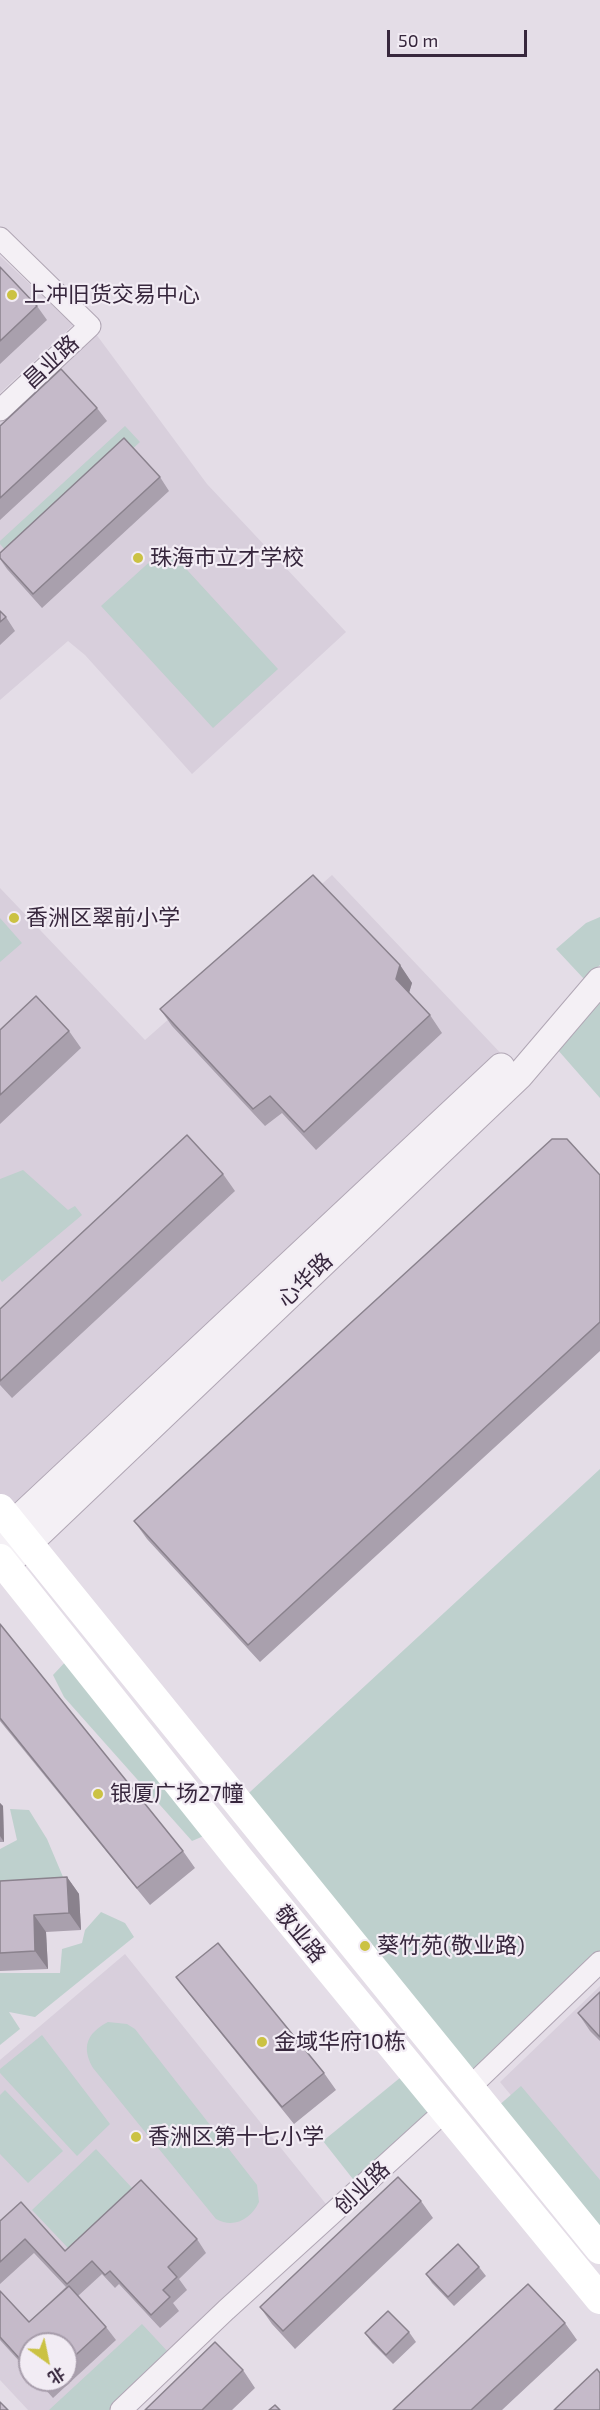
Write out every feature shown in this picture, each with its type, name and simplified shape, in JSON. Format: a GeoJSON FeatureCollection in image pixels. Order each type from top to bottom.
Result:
{"type":"FeatureCollection","features":[{"type":"Feature","properties":{"kind":"main road","name":"敬业路"},"geometry":{"type":"LineString","coordinates":[[7,1544],[469,2088],[600,2249]]}},
{"type":"Feature","properties":{"kind":"main road","name":"敬业路"},"geometry":{"type":"LineString","coordinates":[[7,1544],[239,1858],[600,2299]]}},
{"type":"Feature","properties":{"kind":"street","name":"昌业路"},"geometry":{"type":"LineString","coordinates":[[0,238],[90,326],[0,410]]}},
{"type":"Feature","properties":{"kind":"street","name":"心华路"},"geometry":{"type":"LineString","coordinates":[[7,1544],[508,1061],[600,980]]}},
{"type":"Feature","properties":{"kind":"street","name":"创业路"},"geometry":{"type":"LineString","coordinates":[[121,2410],[226,2310],[446,2110],[600,1962]]}},
{"type":"Feature","properties":{"kind":"shaded area"},"geometry":{"type":"Polygon","coordinates":[[[0,256],[73,325],[0,393],[0,256]]]}},
{"type":"Feature","properties":{"kind":"shaded area","name":"珠海市立才学校"},"geometry":{"type":"Polygon","coordinates":[[[90,326],[207,484],[346,632],[192,774],[85,655],[68,641],[0,700],[0,411],[90,326]]]}},
{"type":"Feature","properties":{"kind":"shaded area"},"geometry":{"type":"Polygon","coordinates":[[[125,426],[140,442],[13,559],[0,541],[125,426]]]}},
{"type":"Feature","properties":{"kind":"shaded area"},"geometry":{"type":"Polygon","coordinates":[[[166,547],[278,669],[213,728],[101,606],[166,547]]]}},
{"type":"Feature","properties":{"kind":"shaded area"},"geometry":{"type":"Polygon","coordinates":[[[332,875],[508,1061],[13,1524],[0,1508],[0,888],[145,1040],[332,875]]]}},
{"type":"Feature","properties":{"kind":"shaded area"},"geometry":{"type":"Polygon","coordinates":[[[600,917],[600,965],[584,979],[556,949],[586,923],[600,917]]]}},
{"type":"Feature","properties":{"kind":"shaded area"},"geometry":{"type":"Polygon","coordinates":[[[0,918],[22,943],[0,962],[0,918]]]}},
{"type":"Feature","properties":{"kind":"shaded area"},"geometry":{"type":"Polygon","coordinates":[[[600,981],[600,1098],[550,1041],[600,981]]]}},
{"type":"Feature","properties":{"kind":"shaded area"},"geometry":{"type":"Polygon","coordinates":[[[23,1170],[68,1210],[75,1206],[82,1215],[2,1282],[0,1279],[0,1179],[23,1170]]]}},
{"type":"Feature","properties":{"kind":"shaded area"},"geometry":{"type":"Polygon","coordinates":[[[600,1469],[600,1962],[469,2088],[238,1803],[600,1469]]]}},
{"type":"Feature","properties":{"kind":"shaded area"},"geometry":{"type":"Polygon","coordinates":[[[69,1658],[206,1835],[192,1841],[64,1697],[53,1675],[69,1658]]]}},
{"type":"Feature","properties":{"kind":"shaded area"},"geometry":{"type":"Polygon","coordinates":[[[10,1809],[29,1810],[47,1839],[66,1884],[0,1895],[0,1849],[17,1840],[10,1809]]]}},
{"type":"Feature","properties":{"kind":"shaded area"},"geometry":{"type":"Polygon","coordinates":[[[101,1912],[125,1923],[134,1937],[35,2017],[9,2012],[20,2029],[0,2045],[0,1973],[60,1973],[62,1949],[82,1943],[85,1930],[101,1912]]]}},
{"type":"Feature","properties":{"kind":"shaded area","name":"香洲区第十七小学"},"geometry":{"type":"Polygon","coordinates":[[[125,1954],[334,2214],[122,2410],[28,2410],[0,2380],[0,2060],[125,1954]]]}},
{"type":"Feature","properties":{"kind":"shaded area"},"geometry":{"type":"Polygon","coordinates":[[[600,1986],[600,2203],[500,2082],[600,1986]]]}},
{"type":"Feature","properties":{"kind":"shaded area"},"geometry":{"type":"Polygon","coordinates":[[[108,2022],[127,2024],[135,2029],[257,2185],[259,2202],[247,2217],[241,2221],[229,2223],[216,2219],[93,2068],[87,2054],[88,2041],[95,2031],[108,2022]]]}},
{"type":"Feature","properties":{"kind":"shaded area"},"geometry":{"type":"Polygon","coordinates":[[[42,2035],[110,2124],[77,2156],[0,2073],[0,2069],[42,2035]]]}},
{"type":"Feature","properties":{"kind":"shaded area"},"geometry":{"type":"Polygon","coordinates":[[[401,2077],[433,2118],[356,2183],[323,2141],[401,2077]]]}},
{"type":"Feature","properties":{"kind":"shaded area"},"geometry":{"type":"Polygon","coordinates":[[[521,2086],[600,2180],[600,2236],[497,2107],[521,2086]]]}},
{"type":"Feature","properties":{"kind":"shaded area"},"geometry":{"type":"Polygon","coordinates":[[[5,2090],[63,2151],[28,2183],[0,2154],[0,2095],[5,2090]]]}},
{"type":"Feature","properties":{"kind":"shaded area"},"geometry":{"type":"Polygon","coordinates":[[[96,2149],[132,2188],[68,2248],[32,2210],[96,2149]]]}},
{"type":"Feature","properties":{"kind":"shaded area"},"geometry":{"type":"Polygon","coordinates":[[[142,2324],[169,2353],[109,2410],[49,2410],[68,2392],[78,2392],[78,2383],[142,2324]]]}},
{"type":"Feature","properties":{"kind":"building"},"geometry":{"type":"Polygon","coordinates":[[[0,267],[37,306],[0,341],[0,267]]]}},
{"type":"Feature","properties":{"kind":"building"},"geometry":{"type":"Polygon","coordinates":[[[61,369],[97,408],[0,498],[0,426],[61,369]]]}},
{"type":"Feature","properties":{"kind":"building"},"geometry":{"type":"Polygon","coordinates":[[[124,438],[160,477],[33,594],[0,558],[0,553],[124,438]]]}},
{"type":"Feature","properties":{"kind":"building"},"geometry":{"type":"Polygon","coordinates":[[[0,611],[6,617],[0,622],[0,611]]]}},
{"type":"Feature","properties":{"kind":"building"},"geometry":{"type":"Polygon","coordinates":[[[313,875],[400,965],[396,979],[430,1015],[304,1132],[270,1096],[253,1109],[160,1009],[313,875]]]}},
{"type":"Feature","properties":{"kind":"building"},"geometry":{"type":"Polygon","coordinates":[[[36,996],[69,1031],[0,1095],[0,1030],[36,996]]]}},
{"type":"Feature","properties":{"kind":"building"},"geometry":{"type":"Polygon","coordinates":[[[187,1135],[223,1174],[0,1381],[0,1309],[187,1135]]]}},
{"type":"Feature","properties":{"kind":"building"},"geometry":{"type":"Polygon","coordinates":[[[552,1139],[567,1139],[600,1175],[600,1322],[248,1645],[134,1521],[552,1139]]]}},
{"type":"Feature","properties":{"kind":"building","name":"银厦广场27幢"},"geometry":{"type":"Polygon","coordinates":[[[0,1624],[183,1851],[137,1888],[0,1718],[0,1624]]]}},
{"type":"Feature","properties":{"kind":"building"},"geometry":{"type":"Polygon","coordinates":[[[67,1877],[69,1913],[34,1915],[35,1951],[0,1953],[0,1881],[67,1877]]]}},
{"type":"Feature","properties":{"kind":"building","name":"金域华府10栋"},"geometry":{"type":"Polygon","coordinates":[[[218,1943],[324,2073],[282,2107],[176,1977],[218,1943]]]}},
{"type":"Feature","properties":{"kind":"building"},"geometry":{"type":"Polygon","coordinates":[[[600,1992],[600,2037],[578,2013],[600,1992]]]}},
{"type":"Feature","properties":{"kind":"building"},"geometry":{"type":"Polygon","coordinates":[[[398,2177],[421,2201],[283,2331],[260,2307],[398,2177]]]}},
{"type":"Feature","properties":{"kind":"building"},"geometry":{"type":"Polygon","coordinates":[[[141,2180],[197,2239],[168,2267],[177,2277],[163,2290],[170,2297],[151,2315],[110,2271],[105,2275],[92,2261],[67,2284],[25,2239],[0,2262],[0,2221],[21,2202],[65,2251],[141,2180]]]}},
{"type":"Feature","properties":{"kind":"building"},"geometry":{"type":"Polygon","coordinates":[[[458,2244],[479,2267],[448,2297],[426,2274],[458,2244]]]}},
{"type":"Feature","properties":{"kind":"building"},"geometry":{"type":"Polygon","coordinates":[[[528,2284],[565,2323],[471,2410],[393,2410],[528,2284]]]}},
{"type":"Feature","properties":{"kind":"building"},"geometry":{"type":"Polygon","coordinates":[[[69,2286],[106,2327],[78,2353],[78,2332],[18,2332],[18,2357],[0,2337],[0,2291],[29,2322],[69,2286]]]}},
{"type":"Feature","properties":{"kind":"building"},"geometry":{"type":"Polygon","coordinates":[[[388,2311],[409,2332],[386,2355],[365,2333],[388,2311]]]}},
{"type":"Feature","properties":{"kind":"building"},"geometry":{"type":"Polygon","coordinates":[[[215,2342],[243,2370],[202,2410],[145,2410],[215,2342]]]}},
{"type":"Feature","properties":{"kind":"building"},"geometry":{"type":"Polygon","coordinates":[[[597,2369],[600,2373],[600,2410],[554,2410],[597,2369]]]}},
{"type":"Feature","properties":{"kind":"building"},"geometry":{"type":"Polygon","coordinates":[[[0,2402],[8,2410],[0,2410],[0,2402]]]}},
{"type":"Feature","properties":{"kind":"building"},"geometry":{"type":"Polygon","coordinates":[[[275,2405],[280,2410],[269,2410],[275,2405]]]}},
{"type":"Feature","properties":{"kind":"place","name":"上冲旧货交易中心"},"geometry":{"type":"Point","coordinates":[12,295]}},
{"type":"Feature","properties":{"kind":"place","name":"珠海市立才学校"},"geometry":{"type":"Point","coordinates":[138,558]}},
{"type":"Feature","properties":{"kind":"place","name":"香洲区翠前小学"},"geometry":{"type":"Point","coordinates":[14,918]}},
{"type":"Feature","properties":{"kind":"place","name":"银厦广场27幢"},"geometry":{"type":"Point","coordinates":[98,1794]}},
{"type":"Feature","properties":{"kind":"place","name":"葵竹苑(敬业路)"},"geometry":{"type":"Point","coordinates":[365,1946]}},
{"type":"Feature","properties":{"kind":"place","name":"金域华府10栋"},"geometry":{"type":"Point","coordinates":[262,2042]}},
{"type":"Feature","properties":{"kind":"place","name":"香洲区第十七小学"},"geometry":{"type":"Point","coordinates":[136,2137]}}]}
